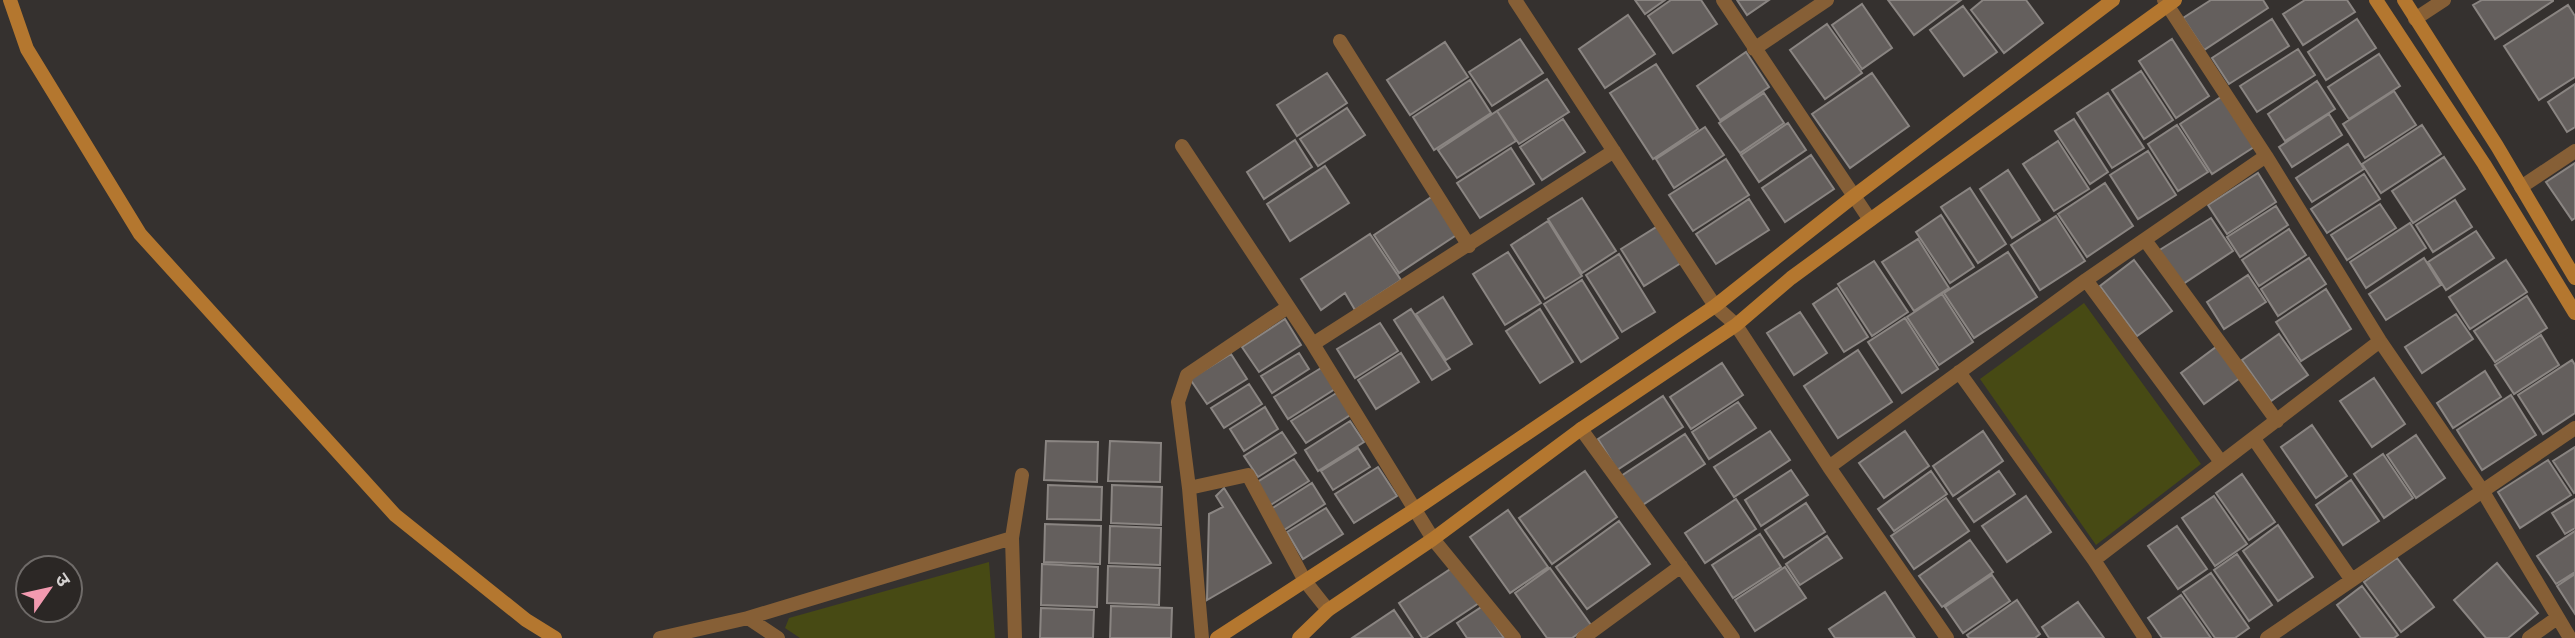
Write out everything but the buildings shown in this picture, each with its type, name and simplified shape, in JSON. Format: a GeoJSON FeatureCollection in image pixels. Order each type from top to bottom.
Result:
{"type":"FeatureCollection","features":[{"type":"Feature","properties":{"kind":"street"},"geometry":{"type":"LineString","coordinates":[[10,0],[27,49],[140,233],[396,515],[526,620],[555,638]]}},
{"type":"Feature","properties":{"kind":"street"},"geometry":{"type":"LineString","coordinates":[[1516,0],[1715,306],[1736,325],[1829,467],[1947,638]]}},
{"type":"Feature","properties":{"kind":"street"},"geometry":{"type":"LineString","coordinates":[[1723,0],[1870,220]]}},
{"type":"Feature","properties":{"kind":"street"},"geometry":{"type":"LineString","coordinates":[[1755,49],[1827,0]]}},
{"type":"Feature","properties":{"kind":"street"},"geometry":{"type":"LineString","coordinates":[[1217,638],[1414,510],[1715,306],[1854,196],[2113,0]]}},
{"type":"Feature","properties":{"kind":"street"},"geometry":{"type":"LineString","coordinates":[[2376,0],[2484,164],[2575,313]]}},
{"type":"Feature","properties":{"kind":"street"},"geometry":{"type":"LineString","coordinates":[[2404,0],[2575,278]]}},
{"type":"Feature","properties":{"kind":"street"},"geometry":{"type":"LineString","coordinates":[[2415,19],[2444,0]]}},
{"type":"Feature","properties":{"kind":"street"},"geometry":{"type":"LineString","coordinates":[[1299,638],[1328,610],[1433,539],[1581,429],[1736,325],[1791,278],[2169,2],[2380,341],[2483,490],[2570,638]]}},
{"type":"Feature","properties":{"kind":"street"},"geometry":{"type":"LineString","coordinates":[[1340,41],[1469,246]]}},
{"type":"Feature","properties":{"kind":"street"},"geometry":{"type":"LineString","coordinates":[[1182,146],[1313,344],[1433,539],[1514,638]]}},
{"type":"Feature","properties":{"kind":"street"},"geometry":{"type":"LineString","coordinates":[[1313,344],[1614,151]]}},
{"type":"Feature","properties":{"kind":"street"},"geometry":{"type":"LineString","coordinates":[[2521,187],[2575,152]]}},
{"type":"Feature","properties":{"kind":"street"},"geometry":{"type":"LineString","coordinates":[[1829,467],[2086,280],[2266,156]]}},
{"type":"Feature","properties":{"kind":"street"},"geometry":{"type":"LineString","coordinates":[[2145,240],[2277,421]]}},
{"type":"Feature","properties":{"kind":"street"},"geometry":{"type":"LineString","coordinates":[[2086,280],[2221,462]]}},
{"type":"Feature","properties":{"kind":"street"},"geometry":{"type":"LineString","coordinates":[[1202,638],[1189,488],[1178,402],[1187,375],[1288,307]]}},
{"type":"Feature","properties":{"kind":"street"},"geometry":{"type":"LineString","coordinates":[[2094,560],[2380,341]]}},
{"type":"Feature","properties":{"kind":"street"},"geometry":{"type":"LineString","coordinates":[[1959,372],[2094,560],[2145,638]]}},
{"type":"Feature","properties":{"kind":"street"},"geometry":{"type":"LineString","coordinates":[[2267,638],[2575,428]]}},
{"type":"Feature","properties":{"kind":"street"},"geometry":{"type":"LineString","coordinates":[[1581,429],[1733,638]]}},
{"type":"Feature","properties":{"kind":"street"},"geometry":{"type":"LineString","coordinates":[[2254,439],[2351,579]]}},
{"type":"Feature","properties":{"kind":"street"},"geometry":{"type":"LineString","coordinates":[[1015,638],[1012,538],[1022,475]]}},
{"type":"Feature","properties":{"kind":"street"},"geometry":{"type":"LineString","coordinates":[[1189,488],[1248,475],[1305,581],[1328,610]]}},
{"type":"Feature","properties":{"kind":"street"},"geometry":{"type":"LineString","coordinates":[[660,638],[748,618],[1012,538]]}},
{"type":"Feature","properties":{"kind":"street"},"geometry":{"type":"LineString","coordinates":[[1583,638],[1681,566]]}},
{"type":"Feature","properties":{"kind":"street"},"geometry":{"type":"LineString","coordinates":[[748,618],[778,638]]}},
{"type":"Feature","properties":{"kind":"street"},"geometry":{"type":"LineString","coordinates":[[2529,638],[2557,618]]}},
{"type":"Feature","properties":{"kind":"green space"},"geometry":{"type":"Polygon","coordinates":[[[2084,303],[2201,464],[2096,545],[1980,379],[2084,303]]]}},
{"type":"Feature","properties":{"kind":"green space"},"geometry":{"type":"Polygon","coordinates":[[[989,562],[995,638],[800,638],[785,628],[789,618],[989,562]]]}}]}
